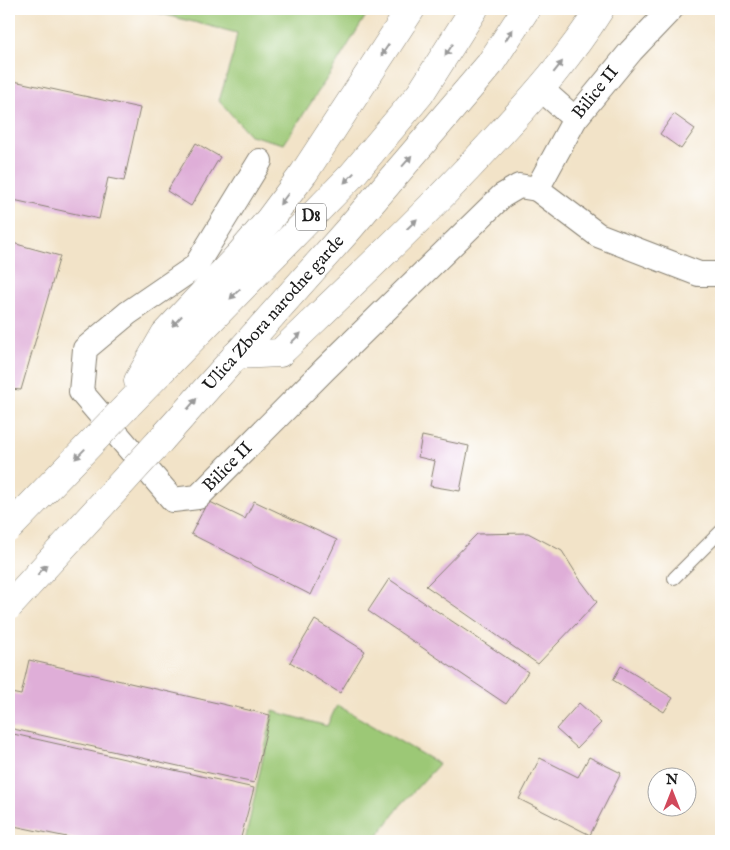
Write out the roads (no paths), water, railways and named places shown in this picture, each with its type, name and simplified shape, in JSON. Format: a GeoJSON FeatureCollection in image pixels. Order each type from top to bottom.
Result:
{"type":"FeatureCollection","features":[{"type":"Feature","properties":{"kind":"highway"},"geometry":{"type":"LineString","coordinates":[[126,407],[143,369],[165,334],[241,253],[269,220],[304,173],[411,9]]}},
{"type":"Feature","properties":{"kind":"highway","name":"Ulica Zbora narodne garde"},"geometry":{"type":"LineString","coordinates":[[9,528],[353,174],[420,94],[474,9]]}},
{"type":"Feature","properties":{"kind":"highway","name":"Ulica Zbora narodne garde"},"geometry":{"type":"LineString","coordinates":[[9,606],[160,441],[348,230],[490,64],[526,9]]}},
{"type":"Feature","properties":{"kind":"highway"},"geometry":{"type":"LineString","coordinates":[[236,355],[280,353],[453,185],[541,89],[584,35],[600,9]]}},
{"type":"Feature","properties":{"kind":"street","name":"Bilice II"},"geometry":{"type":"LineString","coordinates":[[260,161],[195,267],[128,313],[85,350],[81,392],[172,500],[198,497],[324,370],[502,196],[519,186],[537,189],[575,119],[631,50],[671,9]]}},
{"type":"Feature","properties":{"kind":"street"},"geometry":{"type":"LineString","coordinates":[[541,89],[575,119]]}},
{"type":"Feature","properties":{"kind":"street"},"geometry":{"type":"LineString","coordinates":[[537,189],[598,234],[699,274],[721,274]]}},
{"type":"Feature","properties":{"kind":"lane"},"geometry":{"type":"LineString","coordinates":[[674,578],[721,531]]}},
{"type":"Feature","properties":{"kind":"waterway"},"geometry":{"type":"LineString","coordinates":[[9,840],[13,841]]}}]}
